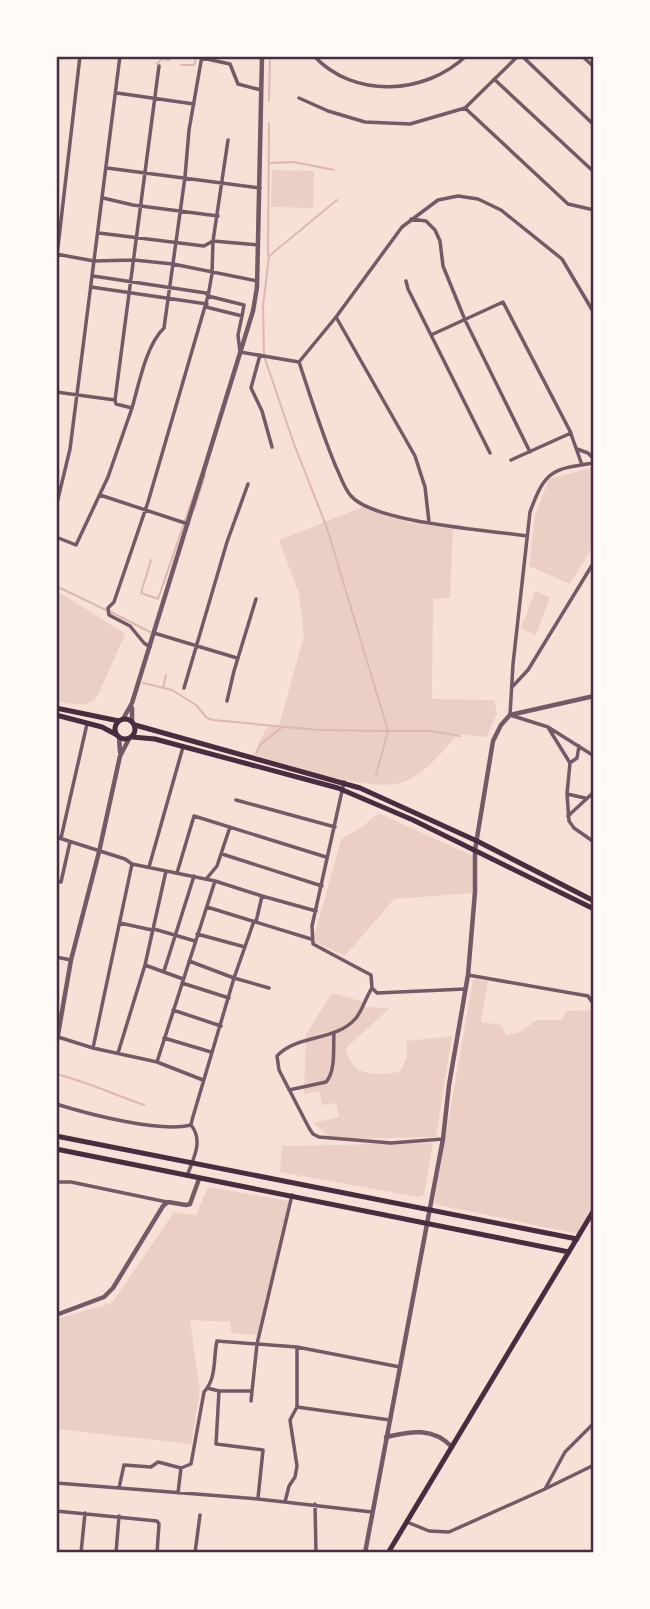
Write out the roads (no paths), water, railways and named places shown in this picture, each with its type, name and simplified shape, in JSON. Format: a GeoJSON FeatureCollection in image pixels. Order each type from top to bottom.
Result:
{"type":"FeatureCollection","features":[{"type":"Feature","properties":{"kind":"main road"},"geometry":{"type":"LineString","coordinates":[[56,708],[133,723],[344,782],[477,841],[568,891],[594,901]]}},
{"type":"Feature","properties":{"kind":"main road"},"geometry":{"type":"LineString","coordinates":[[56,715],[107,729],[118,736],[155,739],[342,790],[568,891]]}},
{"type":"Feature","properties":{"kind":"main road"},"geometry":{"type":"LineString","coordinates":[[118,736],[115,729],[121,720]]}},
{"type":"Feature","properties":{"kind":"main road"},"geometry":{"type":"LineString","coordinates":[[130,738],[135,733],[133,723]]}},
{"type":"Feature","properties":{"kind":"main road"},"geometry":{"type":"LineString","coordinates":[[215,756],[217,748]]}},
{"type":"Feature","properties":{"kind":"main road"},"geometry":{"type":"LineString","coordinates":[[262,768],[264,761]]}},
{"type":"Feature","properties":{"kind":"main road"},"geometry":{"type":"LineString","coordinates":[[584,899],[594,909]]}},
{"type":"Feature","properties":{"kind":"main road"},"geometry":{"type":"LineString","coordinates":[[56,1136],[577,1239]]}},
{"type":"Feature","properties":{"kind":"main road"},"geometry":{"type":"LineString","coordinates":[[103,1159],[105,1145]]}},
{"type":"Feature","properties":{"kind":"main road"},"geometry":{"type":"LineString","coordinates":[[56,1149],[569,1252]]}},
{"type":"Feature","properties":{"kind":"main road"},"geometry":{"type":"LineString","coordinates":[[150,1168],[153,1155]]}},
{"type":"Feature","properties":{"kind":"main road"},"geometry":{"type":"LineString","coordinates":[[241,1186],[244,1173]]}},
{"type":"Feature","properties":{"kind":"main road"},"geometry":{"type":"LineString","coordinates":[[388,1553],[569,1252],[591,1222],[594,1210]]}},
{"type":"Feature","properties":{"kind":"street"},"geometry":{"type":"LineString","coordinates":[[56,264],[80,56]]}},
{"type":"Feature","properties":{"kind":"street"},"geometry":{"type":"LineString","coordinates":[[56,506],[70,449],[120,56]]}},
{"type":"Feature","properties":{"kind":"street"},"geometry":{"type":"LineString","coordinates":[[121,720],[132,703],[253,311],[257,281],[262,56]]}},
{"type":"Feature","properties":{"kind":"street"},"geometry":{"type":"LineString","coordinates":[[314,56],[345,78],[373,86],[401,87],[423,82],[452,70],[466,56]]}},
{"type":"Feature","properties":{"kind":"street"},"geometry":{"type":"LineString","coordinates":[[299,98],[328,111],[365,122],[410,124],[465,108],[520,56],[594,125]]}},
{"type":"Feature","properties":{"kind":"street"},"geometry":{"type":"LineString","coordinates":[[582,56],[594,67]]}},
{"type":"Feature","properties":{"kind":"street"},"geometry":{"type":"LineString","coordinates":[[56,537],[76,545],[100,495],[156,335],[164,328],[189,130],[202,57],[230,64],[238,84],[261,90]]}},
{"type":"Feature","properties":{"kind":"street"},"geometry":{"type":"LineString","coordinates":[[132,408],[116,404],[115,400],[159,66]]}},
{"type":"Feature","properties":{"kind":"street"},"geometry":{"type":"LineString","coordinates":[[494,79],[594,172]]}},
{"type":"Feature","properties":{"kind":"street"},"geometry":{"type":"LineString","coordinates":[[116,92],[194,104]]}},
{"type":"Feature","properties":{"kind":"street"},"geometry":{"type":"LineString","coordinates":[[465,108],[568,204],[594,210]]}},
{"type":"Feature","properties":{"kind":"street"},"geometry":{"type":"LineString","coordinates":[[150,647],[130,626],[108,610],[114,602],[145,509],[206,305],[228,140]]}},
{"type":"Feature","properties":{"kind":"street"},"geometry":{"type":"LineString","coordinates":[[107,168],[260,188]]}},
{"type":"Feature","properties":{"kind":"street"},"geometry":{"type":"LineString","coordinates":[[299,362],[336,317],[387,246],[411,219],[438,200],[458,196],[478,199],[501,210],[562,259],[594,313]]}},
{"type":"Feature","properties":{"kind":"street"},"geometry":{"type":"LineString","coordinates":[[103,198],[218,216]]}},
{"type":"Feature","properties":{"kind":"street"},"geometry":{"type":"LineString","coordinates":[[411,219],[426,222],[435,230],[440,241],[443,266],[465,320],[530,452]]}},
{"type":"Feature","properties":{"kind":"street"},"geometry":{"type":"LineString","coordinates":[[99,233],[204,246],[213,241],[258,245]]}},
{"type":"Feature","properties":{"kind":"street"},"geometry":{"type":"LineString","coordinates":[[57,254],[94,261],[134,260],[173,264],[257,281]]}},
{"type":"Feature","properties":{"kind":"street"},"geometry":{"type":"LineString","coordinates":[[93,276],[206,293],[208,296],[244,305],[238,335],[240,352]]}},
{"type":"Feature","properties":{"kind":"street"},"geometry":{"type":"LineString","coordinates":[[406,281],[430,335],[490,453]]}},
{"type":"Feature","properties":{"kind":"street"},"geometry":{"type":"LineString","coordinates":[[91,287],[168,297],[243,316]]}},
{"type":"Feature","properties":{"kind":"street"},"geometry":{"type":"LineString","coordinates":[[430,335],[503,302],[571,433],[582,465]]}},
{"type":"Feature","properties":{"kind":"street"},"geometry":{"type":"LineString","coordinates":[[336,317],[415,456],[425,487],[429,522]]}},
{"type":"Feature","properties":{"kind":"street"},"geometry":{"type":"LineString","coordinates":[[240,352],[299,362]]}},
{"type":"Feature","properties":{"kind":"street"},"geometry":{"type":"LineString","coordinates":[[263,355],[251,387],[272,447]]}},
{"type":"Feature","properties":{"kind":"street"},"geometry":{"type":"LineString","coordinates":[[299,362],[318,426],[351,496],[361,504],[379,512],[429,522],[527,536]]}},
{"type":"Feature","properties":{"kind":"street"},"geometry":{"type":"LineString","coordinates":[[56,392],[115,400]]}},
{"type":"Feature","properties":{"kind":"street"},"geometry":{"type":"LineString","coordinates":[[511,460],[571,433]]}},
{"type":"Feature","properties":{"kind":"street"},"geometry":{"type":"LineString","coordinates":[[510,715],[530,512],[547,476],[557,470],[594,461],[588,453],[577,449]]}},
{"type":"Feature","properties":{"kind":"street"},"geometry":{"type":"LineString","coordinates":[[184,688],[225,548],[248,484]]}},
{"type":"Feature","properties":{"kind":"street"},"geometry":{"type":"LineString","coordinates":[[100,495],[188,524]]}},
{"type":"Feature","properties":{"kind":"street"},"geometry":{"type":"LineString","coordinates":[[512,688],[528,670],[594,562]]}},
{"type":"Feature","properties":{"kind":"street"},"geometry":{"type":"LineString","coordinates":[[227,701],[237,658],[257,599]]}},
{"type":"Feature","properties":{"kind":"street"},"geometry":{"type":"LineString","coordinates":[[154,633],[237,658]]}},
{"type":"Feature","properties":{"kind":"street"},"geometry":{"type":"LineString","coordinates":[[365,1553],[443,1139],[449,1085],[468,975],[475,892],[475,850],[493,741],[510,715],[594,696]]}},
{"type":"Feature","properties":{"kind":"street"},"geometry":{"type":"LineString","coordinates":[[132,703],[133,723]]}},
{"type":"Feature","properties":{"kind":"street"},"geometry":{"type":"LineString","coordinates":[[510,715],[548,727],[594,756]]}},
{"type":"Feature","properties":{"kind":"street"},"geometry":{"type":"LineString","coordinates":[[88,723],[59,838],[125,859],[132,864],[215,881],[316,911]]}},
{"type":"Feature","properties":{"kind":"street"},"geometry":{"type":"LineString","coordinates":[[548,727],[570,763],[568,816],[573,828],[594,842]]}},
{"type":"Feature","properties":{"kind":"street"},"geometry":{"type":"LineString","coordinates":[[118,736],[120,757]]}},
{"type":"Feature","properties":{"kind":"street"},"geometry":{"type":"LineString","coordinates":[[56,1046],[71,960],[120,757],[130,738]]}},
{"type":"Feature","properties":{"kind":"street"},"geometry":{"type":"LineString","coordinates":[[570,763],[577,758],[579,746]]}},
{"type":"Feature","properties":{"kind":"street"},"geometry":{"type":"LineString","coordinates":[[149,867],[183,747]]}},
{"type":"Feature","properties":{"kind":"street"},"geometry":{"type":"LineString","coordinates":[[344,782],[326,858],[313,944],[371,975],[373,992],[465,989]]}},
{"type":"Feature","properties":{"kind":"street"},"geometry":{"type":"LineString","coordinates":[[568,816],[594,792]]}},
{"type":"Feature","properties":{"kind":"street"},"geometry":{"type":"LineString","coordinates":[[567,794],[585,798]]}},
{"type":"Feature","properties":{"kind":"street"},"geometry":{"type":"LineString","coordinates":[[236,800],[335,827]]}},
{"type":"Feature","properties":{"kind":"street"},"geometry":{"type":"LineString","coordinates":[[177,873],[194,816],[326,858]]}},
{"type":"Feature","properties":{"kind":"street"},"geometry":{"type":"LineString","coordinates":[[206,879],[217,866],[230,827]]}},
{"type":"Feature","properties":{"kind":"street"},"geometry":{"type":"LineString","coordinates":[[56,881],[61,882],[70,842]]}},
{"type":"Feature","properties":{"kind":"street"},"geometry":{"type":"LineString","coordinates":[[222,854],[322,886]]}},
{"type":"Feature","properties":{"kind":"street"},"geometry":{"type":"LineString","coordinates":[[93,1048],[132,864]]}},
{"type":"Feature","properties":{"kind":"street"},"geometry":{"type":"LineString","coordinates":[[118,1053],[145,965],[166,871]]}},
{"type":"Feature","properties":{"kind":"street"},"geometry":{"type":"LineString","coordinates":[[164,971],[194,876]]}},
{"type":"Feature","properties":{"kind":"street"},"geometry":{"type":"LineString","coordinates":[[157,1062],[215,881]]}},
{"type":"Feature","properties":{"kind":"street"},"geometry":{"type":"LineString","coordinates":[[191,1125],[211,1052],[262,896]]}},
{"type":"Feature","properties":{"kind":"street"},"geometry":{"type":"LineString","coordinates":[[207,907],[312,939]]}},
{"type":"Feature","properties":{"kind":"street"},"geometry":{"type":"LineString","coordinates":[[120,923],[195,941]]}},
{"type":"Feature","properties":{"kind":"street"},"geometry":{"type":"LineString","coordinates":[[197,934],[245,947]]}},
{"type":"Feature","properties":{"kind":"street"},"geometry":{"type":"LineString","coordinates":[[56,957],[71,960]]}},
{"type":"Feature","properties":{"kind":"street"},"geometry":{"type":"LineString","coordinates":[[189,961],[269,988]]}},
{"type":"Feature","properties":{"kind":"street"},"geometry":{"type":"LineString","coordinates":[[145,965],[229,998]]}},
{"type":"Feature","properties":{"kind":"street"},"geometry":{"type":"LineString","coordinates":[[468,975],[588,996],[594,1005]]}},
{"type":"Feature","properties":{"kind":"street"},"geometry":{"type":"LineString","coordinates":[[372,988],[356,1018],[334,1033],[282,1050],[277,1056],[279,1070],[309,1128],[319,1137],[391,1143],[443,1139]]}},
{"type":"Feature","properties":{"kind":"street"},"geometry":{"type":"LineString","coordinates":[[173,1010],[221,1026]]}},
{"type":"Feature","properties":{"kind":"street"},"geometry":{"type":"LineString","coordinates":[[289,1090],[328,1080],[334,1033]]}},
{"type":"Feature","properties":{"kind":"street"},"geometry":{"type":"LineString","coordinates":[[58,1037],[157,1062],[203,1080]]}},
{"type":"Feature","properties":{"kind":"street"},"geometry":{"type":"LineString","coordinates":[[164,1038],[211,1052]]}},
{"type":"Feature","properties":{"kind":"street"},"geometry":{"type":"LineString","coordinates":[[56,1104],[101,1116],[163,1126],[179,1128],[191,1125]]}},
{"type":"Feature","properties":{"kind":"street"},"geometry":{"type":"LineString","coordinates":[[187,1176],[198,1143],[197,1132],[191,1125]]}},
{"type":"Feature","properties":{"kind":"street"},"geometry":{"type":"LineString","coordinates":[[56,1211],[57,1182],[71,1182],[186,1205],[190,1204],[199,1179]]}},
{"type":"Feature","properties":{"kind":"street"},"geometry":{"type":"LineString","coordinates":[[251,1401],[257,1344],[292,1195]]}},
{"type":"Feature","properties":{"kind":"street"},"geometry":{"type":"LineString","coordinates":[[56,1315],[104,1297],[113,1289],[168,1202]]}},
{"type":"Feature","properties":{"kind":"street"},"geometry":{"type":"LineString","coordinates":[[119,1488],[124,1465],[150,1467],[158,1462],[181,1468],[191,1464],[204,1392],[214,1372],[217,1341],[297,1347],[400,1367]]}},
{"type":"Feature","properties":{"kind":"street"},"geometry":{"type":"LineString","coordinates":[[285,1502],[289,1486],[296,1475],[290,1420],[297,1407],[297,1347]]}},
{"type":"Feature","properties":{"kind":"street"},"geometry":{"type":"LineString","coordinates":[[207,1388],[219,1391],[252,1391]]}},
{"type":"Feature","properties":{"kind":"street"},"geometry":{"type":"LineString","coordinates":[[219,1391],[216,1444],[263,1450],[258,1499]]}},
{"type":"Feature","properties":{"kind":"street"},"geometry":{"type":"LineString","coordinates":[[297,1407],[390,1420]]}},
{"type":"Feature","properties":{"kind":"street"},"geometry":{"type":"LineString","coordinates":[[545,1489],[565,1452],[594,1423]]}},
{"type":"Feature","properties":{"kind":"street"},"geometry":{"type":"LineString","coordinates":[[386,1437],[414,1432],[430,1433],[442,1437],[452,1447]]}},
{"type":"Feature","properties":{"kind":"street"},"geometry":{"type":"LineString","coordinates":[[407,1522],[429,1531],[449,1532],[594,1465]]}},
{"type":"Feature","properties":{"kind":"street"},"geometry":{"type":"LineString","coordinates":[[177,1493],[181,1468]]}},
{"type":"Feature","properties":{"kind":"street"},"geometry":{"type":"LineString","coordinates":[[56,1483],[315,1504],[372,1512]]}},
{"type":"Feature","properties":{"kind":"street"},"geometry":{"type":"LineString","coordinates":[[315,1504],[316,1553]]}},
{"type":"Feature","properties":{"kind":"street"},"geometry":{"type":"LineString","coordinates":[[56,1511],[157,1521],[157,1553]]}},
{"type":"Feature","properties":{"kind":"street"},"geometry":{"type":"LineString","coordinates":[[81,1553],[85,1513]]}},
{"type":"Feature","properties":{"kind":"street"},"geometry":{"type":"LineString","coordinates":[[195,1553],[200,1515]]}},
{"type":"Feature","properties":{"kind":"street"},"geometry":{"type":"LineString","coordinates":[[116,1553],[119,1516]]}},
{"type":"Feature","properties":{"kind":"waterway"},"geometry":{"type":"LineString","coordinates":[[181,65],[194,65],[197,56]]}},
{"type":"Feature","properties":{"kind":"waterway"},"geometry":{"type":"LineString","coordinates":[[269,101],[270,56]]}},
{"type":"Feature","properties":{"kind":"waterway"},"geometry":{"type":"LineString","coordinates":[[157,64],[162,59],[169,60]]}},
{"type":"Feature","properties":{"kind":"waterway"},"geometry":{"type":"LineString","coordinates":[[268,255],[269,123]]}},
{"type":"Feature","properties":{"kind":"waterway"},"geometry":{"type":"LineString","coordinates":[[270,163],[294,162],[334,170]]}},
{"type":"Feature","properties":{"kind":"waterway"},"geometry":{"type":"LineString","coordinates":[[266,281],[269,256],[337,200]]}},
{"type":"Feature","properties":{"kind":"waterway"},"geometry":{"type":"LineString","coordinates":[[266,282],[263,305],[264,356],[327,528],[388,731],[431,731],[460,736]]}},
{"type":"Feature","properties":{"kind":"waterway"},"geometry":{"type":"LineString","coordinates":[[194,510],[205,475]]}},
{"type":"Feature","properties":{"kind":"waterway"},"geometry":{"type":"LineString","coordinates":[[151,560],[141,593],[158,599],[200,477]]}},
{"type":"Feature","properties":{"kind":"waterway"},"geometry":{"type":"LineString","coordinates":[[56,586],[106,610]]}},
{"type":"Feature","properties":{"kind":"waterway"},"geometry":{"type":"LineString","coordinates":[[111,612],[150,632]]}},
{"type":"Feature","properties":{"kind":"waterway"},"geometry":{"type":"LineString","coordinates":[[163,688],[166,675]]}},
{"type":"Feature","properties":{"kind":"waterway"},"geometry":{"type":"LineString","coordinates":[[143,683],[172,690],[213,720],[318,730],[388,731],[376,775]]}},
{"type":"Feature","properties":{"kind":"waterway"},"geometry":{"type":"LineString","coordinates":[[257,752],[261,744],[281,728]]}},
{"type":"Feature","properties":{"kind":"waterway"},"geometry":{"type":"LineString","coordinates":[[60,1075],[144,1105]]}}]}
